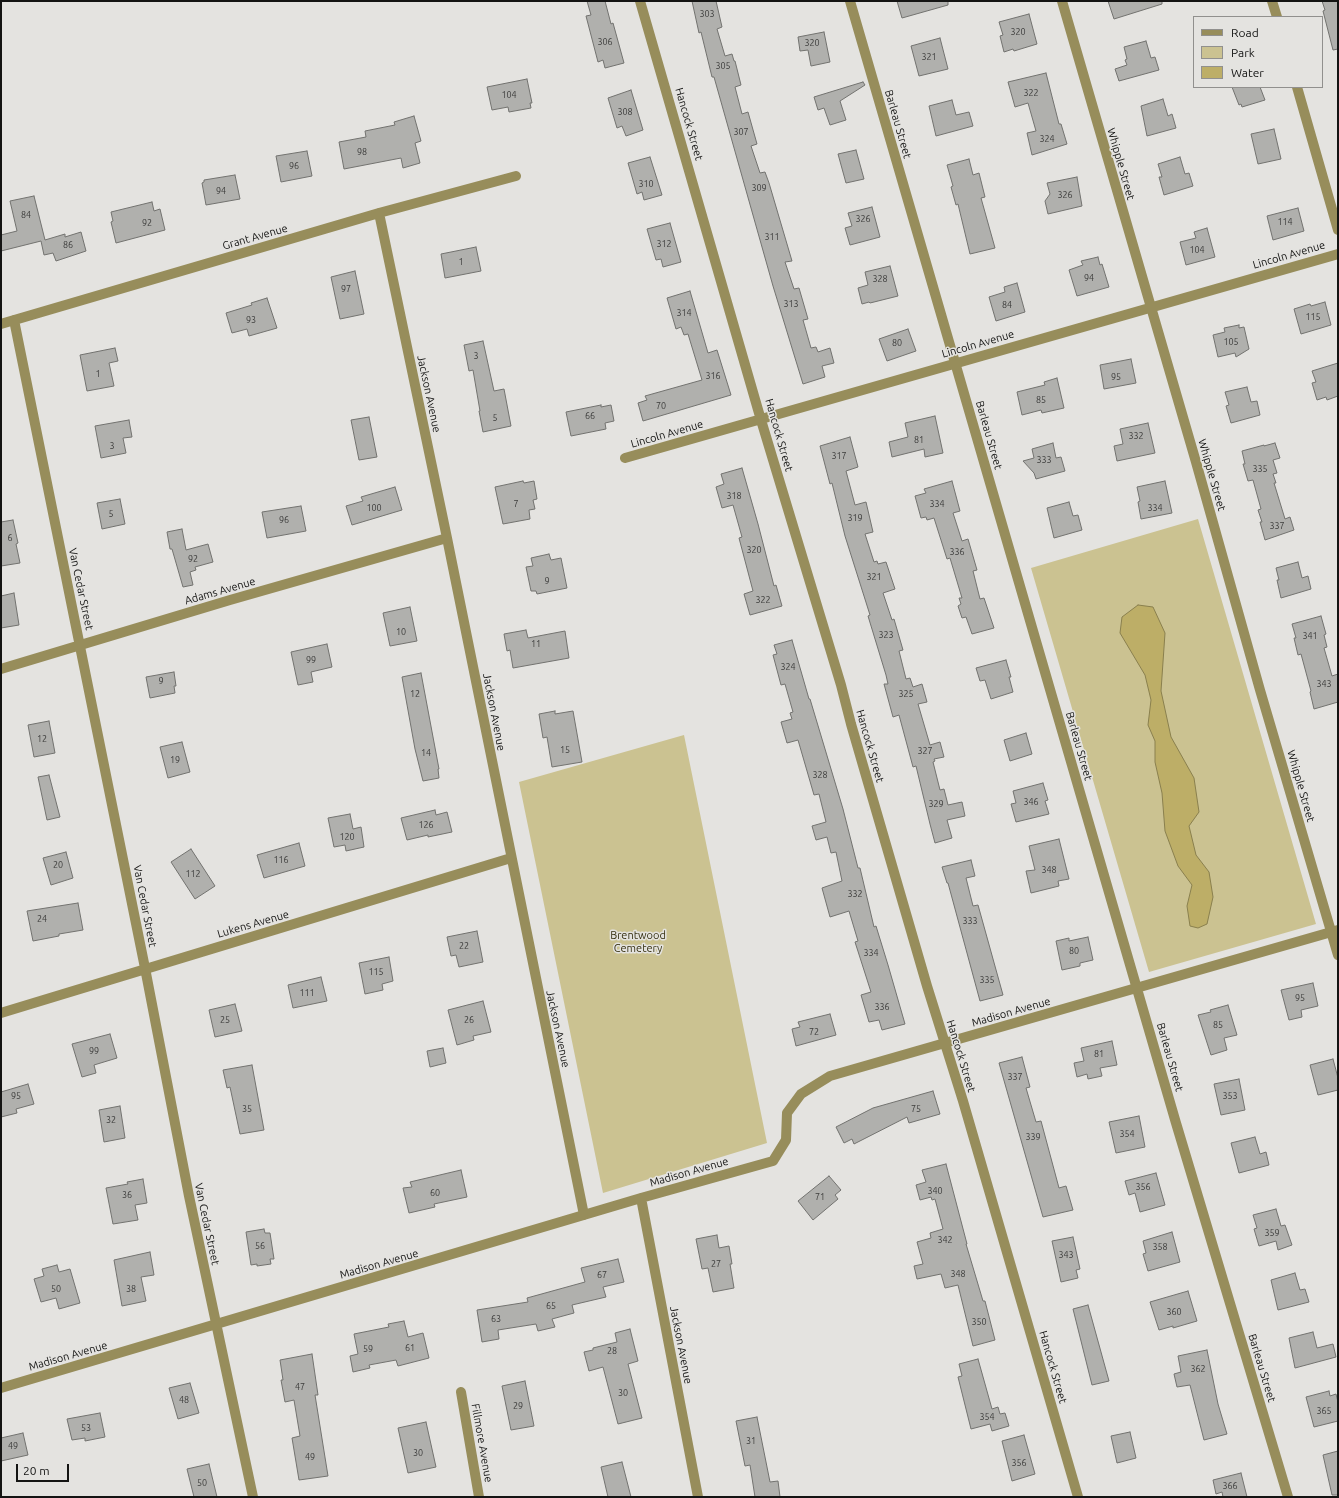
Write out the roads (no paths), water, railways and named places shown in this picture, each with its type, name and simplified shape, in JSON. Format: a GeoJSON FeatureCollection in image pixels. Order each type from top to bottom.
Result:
{"type":"FeatureCollection","features":[{"type":"Feature","properties":{"kind":"street","name":"Hancock Street"},"geometry":{"type":"LineString","coordinates":[[640,1],[1078,1497]]}},
{"type":"Feature","properties":{"kind":"street","name":"Barleau Street"},"geometry":{"type":"LineString","coordinates":[[850,1],[1178,1131],[1288,1497]]}},
{"type":"Feature","properties":{"kind":"street","name":"Whipple Street"},"geometry":{"type":"LineString","coordinates":[[1062,1],[1194,454],[1260,690],[1335,931],[1338,955]]}},
{"type":"Feature","properties":{"kind":"street"},"geometry":{"type":"LineString","coordinates":[[1272,1],[1277,16]]}},
{"type":"Feature","properties":{"kind":"street"},"geometry":{"type":"LineString","coordinates":[[1297,88],[1338,230]]}},
{"type":"Feature","properties":{"kind":"street","name":"Grant Avenue"},"geometry":{"type":"LineString","coordinates":[[1,324],[379,213],[516,176]]}},
{"type":"Feature","properties":{"kind":"street","name":"Jackson Avenue"},"geometry":{"type":"LineString","coordinates":[[379,213],[447,538],[584,1215]]}},
{"type":"Feature","properties":{"kind":"street","name":"Lincoln Avenue"},"geometry":{"type":"LineString","coordinates":[[625,458],[1338,254]]}},
{"type":"Feature","properties":{"kind":"street","name":"Van Cedar Street"},"geometry":{"type":"LineString","coordinates":[[14,320],[145,968],[189,1196],[253,1497]]}},
{"type":"Feature","properties":{"kind":"street","name":"Adams Avenue"},"geometry":{"type":"LineString","coordinates":[[1,669],[447,538]]}},
{"type":"Feature","properties":{"kind":"street","name":"Lukens Avenue"},"geometry":{"type":"LineString","coordinates":[[1,1013],[511,858]]}},
{"type":"Feature","properties":{"kind":"street","name":"Madison Avenue"},"geometry":{"type":"LineString","coordinates":[[1,1388],[641,1198],[773,1161],[786,1140],[787,1113],[800,1094],[830,1076],[1335,931]]}},
{"type":"Feature","properties":{"kind":"street","name":"Jackson Avenue"},"geometry":{"type":"LineString","coordinates":[[641,1198],[698,1497]]}},
{"type":"Feature","properties":{"kind":"street","name":"Fillmore Avenue"},"geometry":{"type":"LineString","coordinates":[[461,1392],[479,1497]]}},
{"type":"Feature","properties":{"kind":"water"},"geometry":{"type":"Polygon","coordinates":[[[1138,605],[1153,607],[1165,633],[1161,691],[1171,737],[1194,778],[1199,812],[1189,826],[1196,855],[1209,872],[1213,897],[1207,924],[1198,928],[1190,926],[1187,906],[1192,885],[1178,866],[1165,831],[1162,793],[1155,762],[1155,741],[1148,725],[1151,700],[1145,675],[1120,633],[1122,617],[1138,605]]]}},
{"type":"Feature","properties":{"kind":"park label","name":"Brentwood Cemetery"},"geometry":{"type":"Point","coordinates":[638,941]}}]}
